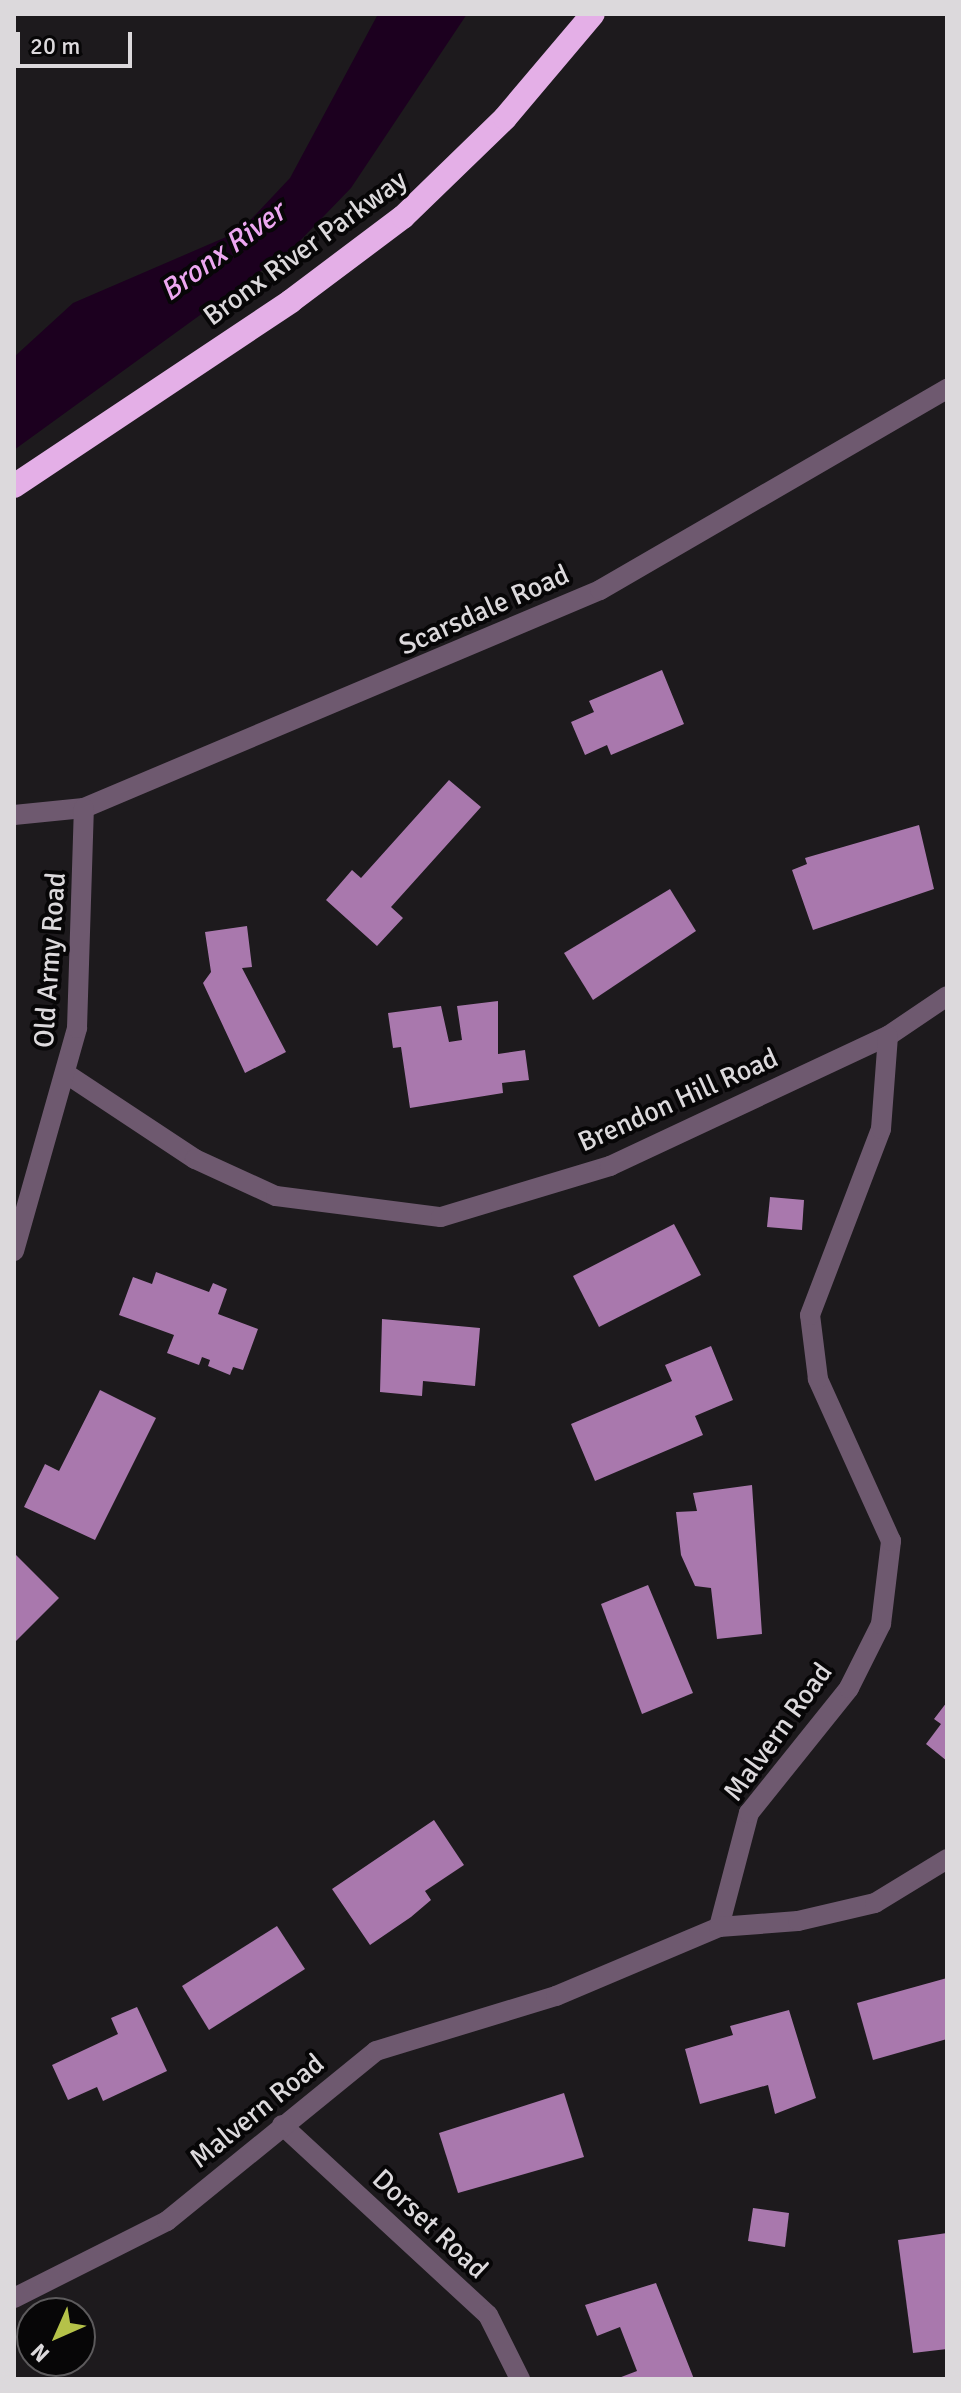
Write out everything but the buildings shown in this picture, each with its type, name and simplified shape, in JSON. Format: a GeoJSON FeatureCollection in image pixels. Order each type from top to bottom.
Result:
{"type":"FeatureCollection","features":[{"type":"Feature","properties":{"kind":"highway","name":"Bronx River Parkway"},"geometry":{"type":"LineString","coordinates":[[14,486],[291,301],[403,217],[505,118],[593,14]]}},
{"type":"Feature","properties":{"kind":"street","name":"Scarsdale Road"},"geometry":{"type":"LineString","coordinates":[[14,815],[84,808],[600,590],[947,389]]}},
{"type":"Feature","properties":{"kind":"street","name":"Old Army Road"},"geometry":{"type":"LineString","coordinates":[[14,1251],[68,1075],[82,969],[84,808]]}},
{"type":"Feature","properties":{"kind":"street","name":"Brendon Hill Road"},"geometry":{"type":"LineString","coordinates":[[68,1075],[230,1179],[321,1206],[441,1217],[610,1166],[888,1036],[947,996]]}},
{"type":"Feature","properties":{"kind":"street","name":"Malvern Road"},"geometry":{"type":"LineString","coordinates":[[14,2298],[167,2221],[376,2051],[556,1996],[719,1927],[749,1813],[849,1688],[881,1624],[891,1541],[818,1379],[810,1315],[881,1129],[888,1036]]}},
{"type":"Feature","properties":{"kind":"street"},"geometry":{"type":"LineString","coordinates":[[719,1927],[798,1921],[875,1903],[947,1859]]}},
{"type":"Feature","properties":{"kind":"street","name":"Dorset Road"},"geometry":{"type":"LineString","coordinates":[[282,2125],[488,2315],[520,2379]]}},
{"type":"Feature","properties":{"kind":"water","name":"Bronx River"},"geometry":{"type":"Polygon","coordinates":[[[378,14],[467,14],[351,188],[294,247],[14,450],[14,357],[73,303],[240,231],[290,178],[378,14]]]}}]}
